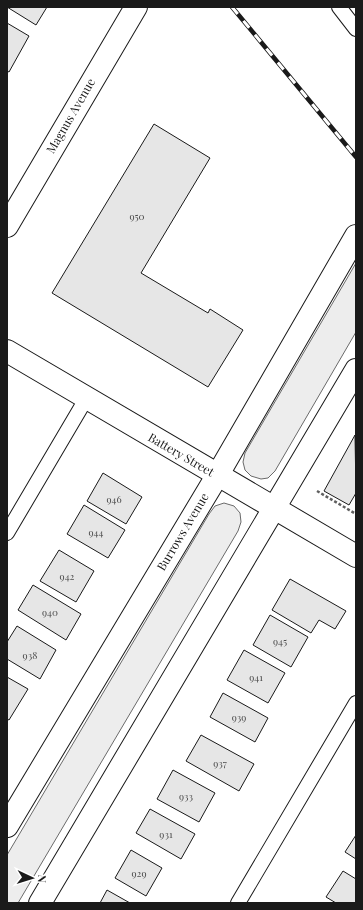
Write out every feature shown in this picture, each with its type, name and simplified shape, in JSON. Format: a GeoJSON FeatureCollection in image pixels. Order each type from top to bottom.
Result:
{"type":"FeatureCollection","features":[{"type":"Feature","properties":{"kind":"street","name":"Magnus Avenue"},"geometry":{"type":"LineString","coordinates":[[7,226],[136,7]]}},
{"type":"Feature","properties":{"kind":"street","name":"Burrows Avenue"},"geometry":{"type":"LineString","coordinates":[[7,826],[217,476],[356,236]]}},
{"type":"Feature","properties":{"kind":"street","name":"Battery Street"},"geometry":{"type":"LineString","coordinates":[[7,351],[217,476],[356,556]]}},
{"type":"Feature","properties":{"kind":"street"},"geometry":{"type":"LineString","coordinates":[[40,903],[275,509],[356,370]]}},
{"type":"Feature","properties":{"kind":"lane"},"geometry":{"type":"LineString","coordinates":[[339,7],[356,29]]}},
{"type":"Feature","properties":{"kind":"lane"},"geometry":{"type":"LineString","coordinates":[[7,533],[86,399]]}},
{"type":"Feature","properties":{"kind":"lane"},"geometry":{"type":"LineString","coordinates":[[238,903],[356,704]]}},
{"type":"Feature","properties":{"kind":"path"},"geometry":{"type":"LineString","coordinates":[[317,491],[356,514]]}},
{"type":"Feature","properties":{"kind":"shaded area"},"geometry":{"type":"Polygon","coordinates":[[[356,263],[356,332],[275,471],[268,478],[261,479],[251,476],[245,470],[243,462],[245,453],[356,263]]]}},
{"type":"Feature","properties":{"kind":"shaded area"},"geometry":{"type":"Polygon","coordinates":[[[224,503],[234,506],[240,513],[241,522],[238,531],[18,903],[7,903],[7,855],[209,514],[215,506],[224,503]]]}},
{"type":"Feature","properties":{"kind":"building"},"geometry":{"type":"Polygon","coordinates":[[[7,7],[47,7],[36,25],[7,7]]]}},
{"type":"Feature","properties":{"kind":"building"},"geometry":{"type":"Polygon","coordinates":[[[7,23],[29,36],[9,72],[7,71],[7,23]]]}},
{"type":"Feature","properties":{"kind":"building"},"geometry":{"type":"Polygon","coordinates":[[[154,124],[210,158],[141,273],[208,313],[210,309],[243,330],[208,387],[52,293],[154,124]]]}},
{"type":"Feature","properties":{"kind":"building"},"geometry":{"type":"Polygon","coordinates":[[[355,435],[356,493],[349,505],[324,491],[355,435]]]}},
{"type":"Feature","properties":{"kind":"building"},"geometry":{"type":"Polygon","coordinates":[[[103,473],[142,497],[126,524],[87,501],[103,473]]]}},
{"type":"Feature","properties":{"kind":"building"},"geometry":{"type":"Polygon","coordinates":[[[84,505],[125,530],[108,558],[67,534],[84,505]]]}},
{"type":"Feature","properties":{"kind":"building"},"geometry":{"type":"Polygon","coordinates":[[[59,550],[94,571],[76,602],[40,581],[59,550]]]}},
{"type":"Feature","properties":{"kind":"building"},"geometry":{"type":"Polygon","coordinates":[[[290,579],[346,611],[335,629],[319,620],[311,633],[272,610],[290,579]]]}},
{"type":"Feature","properties":{"kind":"building"},"geometry":{"type":"Polygon","coordinates":[[[33,585],[81,614],[66,640],[18,610],[33,585]]]}},
{"type":"Feature","properties":{"kind":"building"},"geometry":{"type":"Polygon","coordinates":[[[270,615],[308,637],[291,667],[253,645],[270,615]]]}},
{"type":"Feature","properties":{"kind":"building"},"geometry":{"type":"Polygon","coordinates":[[[17,626],[56,650],[40,679],[7,659],[7,642],[17,626]]]}},
{"type":"Feature","properties":{"kind":"building"},"geometry":{"type":"Polygon","coordinates":[[[244,650],[285,673],[268,703],[227,680],[244,650]]]}},
{"type":"Feature","properties":{"kind":"building"},"geometry":{"type":"Polygon","coordinates":[[[7,677],[28,689],[9,720],[7,719],[7,677]]]}},
{"type":"Feature","properties":{"kind":"building"},"geometry":{"type":"Polygon","coordinates":[[[223,693],[268,718],[255,742],[210,717],[223,693]]]}},
{"type":"Feature","properties":{"kind":"building"},"geometry":{"type":"Polygon","coordinates":[[[201,735],[254,764],[239,791],[186,761],[201,735]]]}},
{"type":"Feature","properties":{"kind":"building"},"geometry":{"type":"Polygon","coordinates":[[[173,770],[215,793],[199,822],[157,799],[173,770]]]}},
{"type":"Feature","properties":{"kind":"building"},"geometry":{"type":"Polygon","coordinates":[[[150,809],[195,834],[181,859],[136,833],[150,809]]]}},
{"type":"Feature","properties":{"kind":"building"},"geometry":{"type":"Polygon","coordinates":[[[356,835],[356,859],[345,852],[356,835]]]}},
{"type":"Feature","properties":{"kind":"building"},"geometry":{"type":"Polygon","coordinates":[[[131,850],[162,868],[146,896],[115,878],[131,850]]]}},
{"type":"Feature","properties":{"kind":"building"},"geometry":{"type":"Polygon","coordinates":[[[343,871],[356,879],[356,903],[336,903],[326,897],[343,871]]]}},
{"type":"Feature","properties":{"kind":"building"},"geometry":{"type":"Polygon","coordinates":[[[107,890],[130,903],[100,903],[107,890]]]}},
{"type":"Feature","properties":{"kind":"railway"},"geometry":{"type":"LineString","coordinates":[[232,7],[356,157]]}}]}
